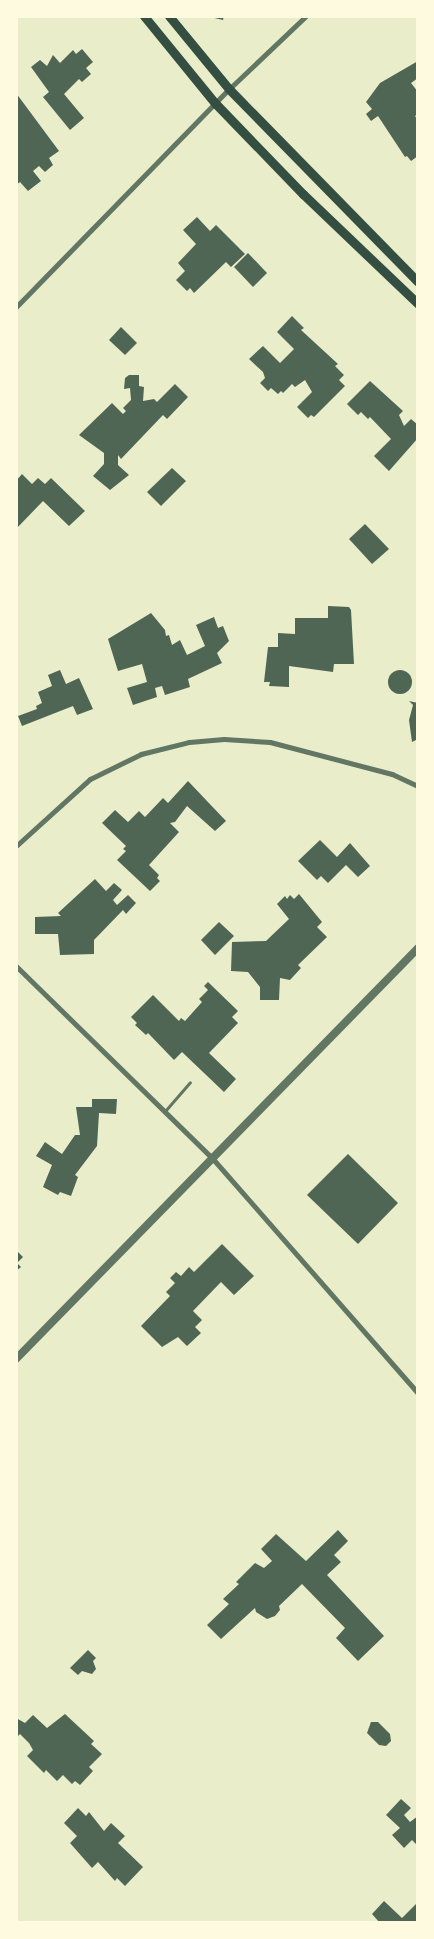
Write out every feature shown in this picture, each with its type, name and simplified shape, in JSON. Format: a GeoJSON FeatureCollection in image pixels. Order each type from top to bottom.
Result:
{"type":"FeatureCollection","features":[{"type":"Feature","properties":{"kind":"main road"},"geometry":{"type":"LineString","coordinates":[[144,16],[216,102],[304,194],[418,304]]}},
{"type":"Feature","properties":{"kind":"main road"},"geometry":{"type":"LineString","coordinates":[[169,16],[229,89],[418,282]]}},
{"type":"Feature","properties":{"kind":"street"},"geometry":{"type":"LineString","coordinates":[[16,307],[216,102],[306,16]]}},
{"type":"Feature","properties":{"kind":"street"},"geometry":{"type":"LineString","coordinates":[[16,846],[90,779],[141,754],[189,742],[224,739],[270,742],[392,774],[418,786]]}},
{"type":"Feature","properties":{"kind":"street"},"geometry":{"type":"LineString","coordinates":[[16,1358],[418,948]]}},
{"type":"Feature","properties":{"kind":"street"},"geometry":{"type":"LineString","coordinates":[[16,966],[213,1159],[418,1393]]}},
{"type":"Feature","properties":{"kind":"lane"},"geometry":{"type":"LineString","coordinates":[[165,1111],[190,1082]]}},
{"type":"Feature","properties":{"kind":"building"},"geometry":{"type":"Polygon","coordinates":[[[206,16],[224,16],[223,20],[206,16]]]}},
{"type":"Feature","properties":{"kind":"building"},"geometry":{"type":"Polygon","coordinates":[[[82,49],[93,62],[86,68],[91,74],[82,82],[79,79],[64,94],[84,118],[70,130],[43,97],[49,92],[31,67],[40,60],[47,66],[53,55],[60,63],[73,50],[76,54],[82,49]]]}},
{"type":"Feature","properties":{"kind":"building"},"geometry":{"type":"Polygon","coordinates":[[[418,61],[418,78],[411,83],[418,92],[418,114],[415,116],[418,120],[418,156],[411,161],[407,156],[405,157],[378,116],[371,121],[366,114],[372,109],[366,102],[380,83],[418,61]]]}},
{"type":"Feature","properties":{"kind":"building"},"geometry":{"type":"Polygon","coordinates":[[[16,93],[59,151],[49,158],[53,165],[45,172],[39,166],[33,171],[41,181],[28,191],[20,182],[16,185],[16,93]]]}},
{"type":"Feature","properties":{"kind":"building"},"geometry":{"type":"Polygon","coordinates":[[[197,217],[210,231],[216,225],[245,254],[231,267],[226,262],[194,293],[190,288],[187,291],[176,280],[185,271],[178,263],[196,244],[183,230],[197,217]]]}},
{"type":"Feature","properties":{"kind":"building"},"geometry":{"type":"Polygon","coordinates":[[[248,253],[267,273],[253,287],[234,267],[248,253]]]}},
{"type":"Feature","properties":{"kind":"building"},"geometry":{"type":"Polygon","coordinates":[[[292,316],[304,328],[301,330],[338,364],[335,366],[344,375],[339,380],[345,386],[314,417],[311,415],[308,418],[297,407],[312,392],[305,380],[295,387],[292,384],[283,393],[281,391],[278,394],[271,388],[268,391],[260,383],[265,378],[263,372],[249,359],[263,346],[280,363],[294,349],[277,332],[292,316]]]}},
{"type":"Feature","properties":{"kind":"building"},"geometry":{"type":"Polygon","coordinates":[[[121,327],[137,343],[125,355],[109,340],[121,327]]]}},
{"type":"Feature","properties":{"kind":"building"},"geometry":{"type":"Polygon","coordinates":[[[129,375],[139,375],[139,386],[144,387],[143,401],[154,399],[157,402],[175,384],[188,397],[167,419],[163,415],[121,459],[118,455],[118,465],[129,475],[110,490],[93,476],[104,464],[104,453],[79,435],[112,403],[123,414],[126,411],[123,408],[131,400],[130,388],[124,389],[125,378],[129,375]]]}},
{"type":"Feature","properties":{"kind":"building"},"geometry":{"type":"Polygon","coordinates":[[[370,381],[403,411],[399,415],[404,426],[411,419],[418,425],[418,438],[389,471],[374,456],[391,439],[370,417],[368,419],[361,412],[358,415],[347,404],[370,381]]]}},
{"type":"Feature","properties":{"kind":"building"},"geometry":{"type":"Polygon","coordinates":[[[172,468],[186,481],[161,506],[147,492],[172,468]]]}},
{"type":"Feature","properties":{"kind":"building"},"geometry":{"type":"Polygon","coordinates":[[[22,474],[32,484],[38,478],[45,484],[51,478],[85,511],[69,526],[43,501],[16,529],[16,481],[22,474]]]}},
{"type":"Feature","properties":{"kind":"building"},"geometry":{"type":"Polygon","coordinates":[[[365,524],[389,549],[372,564],[349,539],[365,524]]]}},
{"type":"Feature","properties":{"kind":"building"},"geometry":{"type":"Polygon","coordinates":[[[328,606],[349,607],[351,610],[354,664],[334,664],[333,672],[289,666],[289,687],[269,686],[270,682],[264,682],[268,647],[278,647],[278,633],[295,634],[295,618],[328,618],[328,606]]]}},
{"type":"Feature","properties":{"kind":"building"},"geometry":{"type":"Polygon","coordinates":[[[151,613],[165,630],[166,636],[169,635],[172,645],[180,640],[187,655],[205,646],[196,625],[214,617],[218,628],[223,626],[229,641],[217,653],[222,663],[188,679],[190,687],[165,695],[162,686],[155,688],[157,697],[133,705],[127,688],[147,682],[142,664],[118,671],[108,639],[151,613]]]}},
{"type":"Feature","properties":{"kind":"building"},"geometry":{"type":"Polygon","coordinates":[[[60,670],[66,684],[79,678],[93,709],[77,715],[73,706],[22,726],[18,716],[37,709],[36,706],[42,703],[38,692],[52,686],[48,675],[60,670]]]}},
{"type":"Feature","properties":{"kind":"building"},"geometry":{"type":"Polygon","coordinates":[[[400,670],[408,674],[412,682],[408,690],[400,694],[392,690],[388,682],[392,674],[400,670]]]}},
{"type":"Feature","properties":{"kind":"building"},"geometry":{"type":"Polygon","coordinates":[[[409,701],[418,703],[418,739],[412,742],[409,720],[413,705],[409,701]]]}},
{"type":"Feature","properties":{"kind":"building"},"geometry":{"type":"Polygon","coordinates":[[[188,781],[226,821],[215,831],[187,806],[175,822],[170,823],[179,832],[149,865],[159,875],[157,878],[160,881],[150,891],[117,860],[126,851],[123,849],[126,846],[102,823],[115,810],[128,822],[139,811],[145,817],[163,798],[168,803],[188,781]]]}},
{"type":"Feature","properties":{"kind":"building"},"geometry":{"type":"Polygon","coordinates":[[[320,840],[337,857],[350,843],[370,866],[358,877],[346,865],[328,883],[321,876],[317,880],[298,861],[320,840]]]}},
{"type":"Feature","properties":{"kind":"building"},"geometry":{"type":"Polygon","coordinates":[[[95,879],[106,891],[114,883],[122,890],[113,900],[117,905],[128,895],[136,903],[126,914],[123,910],[94,940],[94,954],[60,955],[58,934],[35,934],[35,917],[61,916],[58,913],[95,879]]]}},
{"type":"Feature","properties":{"kind":"building"},"geometry":{"type":"Polygon","coordinates":[[[299,894],[322,922],[317,927],[327,937],[298,965],[301,968],[290,980],[280,978],[279,1000],[260,1000],[260,987],[248,972],[231,971],[232,942],[266,941],[289,919],[277,904],[285,896],[287,899],[290,895],[294,899],[299,894]]]}},
{"type":"Feature","properties":{"kind":"building"},"geometry":{"type":"Polygon","coordinates":[[[219,922],[234,936],[215,955],[201,940],[219,922]]]}},
{"type":"Feature","properties":{"kind":"building"},"geometry":{"type":"Polygon","coordinates":[[[208,982],[238,1011],[232,1017],[238,1023],[209,1053],[236,1079],[224,1092],[182,1052],[174,1060],[148,1033],[146,1035],[135,1025],[137,1023],[131,1017],[153,995],[179,1021],[181,1018],[185,1021],[202,1002],[199,999],[208,990],[204,986],[208,982]]]}},
{"type":"Feature","properties":{"kind":"building"},"geometry":{"type":"Polygon","coordinates":[[[92,1099],[117,1099],[116,1114],[99,1113],[97,1146],[75,1175],[78,1177],[71,1196],[60,1192],[58,1195],[43,1187],[52,1165],[36,1156],[45,1142],[62,1154],[75,1135],[80,1135],[76,1107],[92,1107],[92,1099]]]}},
{"type":"Feature","properties":{"kind":"building"},"geometry":{"type":"Polygon","coordinates":[[[348,1154],[398,1203],[358,1244],[307,1195],[348,1154]]]}},
{"type":"Feature","properties":{"kind":"building"},"geometry":{"type":"Polygon","coordinates":[[[222,1244],[254,1276],[234,1295],[221,1282],[193,1311],[202,1320],[195,1327],[201,1333],[187,1346],[178,1337],[162,1347],[141,1326],[170,1296],[166,1292],[175,1283],[170,1278],[176,1272],[181,1276],[189,1267],[194,1272],[222,1244]]]}},
{"type":"Feature","properties":{"kind":"building"},"geometry":{"type":"Polygon","coordinates":[[[16,1250],[23,1257],[17,1263],[21,1267],[16,1271],[16,1250]]]}},
{"type":"Feature","properties":{"kind":"building"},"geometry":{"type":"Polygon","coordinates":[[[338,1530],[348,1541],[334,1555],[341,1562],[327,1575],[384,1636],[358,1661],[336,1638],[345,1628],[302,1584],[279,1606],[280,1610],[275,1616],[267,1619],[256,1612],[255,1608],[221,1639],[207,1625],[229,1604],[223,1599],[239,1584],[236,1582],[255,1563],[264,1568],[272,1561],[261,1549],[276,1534],[306,1561],[338,1530]]]}},
{"type":"Feature","properties":{"kind":"building"},"geometry":{"type":"Polygon","coordinates":[[[88,1650],[96,1658],[93,1661],[96,1669],[92,1674],[82,1671],[78,1675],[70,1668],[88,1650]]]}},
{"type":"Feature","properties":{"kind":"building"},"geometry":{"type":"Polygon","coordinates":[[[65,1714],[94,1741],[91,1744],[102,1754],[89,1767],[93,1771],[80,1785],[75,1781],[72,1784],[63,1775],[57,1781],[46,1770],[44,1773],[27,1756],[33,1750],[29,1743],[20,1734],[16,1738],[16,1718],[25,1723],[33,1715],[47,1728],[65,1714]]]}},
{"type":"Feature","properties":{"kind":"building"},"geometry":{"type":"Polygon","coordinates":[[[371,1722],[378,1722],[390,1734],[391,1741],[386,1746],[379,1745],[367,1733],[371,1722]]]}},
{"type":"Feature","properties":{"kind":"building"},"geometry":{"type":"Polygon","coordinates":[[[401,1799],[411,1808],[404,1815],[410,1822],[418,1816],[418,1846],[412,1840],[404,1848],[392,1835],[400,1828],[386,1815],[401,1799]]]}},
{"type":"Feature","properties":{"kind":"building"},"geometry":{"type":"Polygon","coordinates":[[[78,1808],[86,1816],[89,1812],[104,1831],[111,1823],[125,1836],[118,1843],[143,1867],[125,1886],[117,1878],[115,1881],[98,1862],[92,1868],[70,1843],[77,1836],[64,1823],[78,1808]]]}},
{"type":"Feature","properties":{"kind":"building"},"geometry":{"type":"Polygon","coordinates":[[[384,1901],[402,1918],[418,1902],[418,1923],[380,1923],[372,1914],[384,1901]]]}}]}
